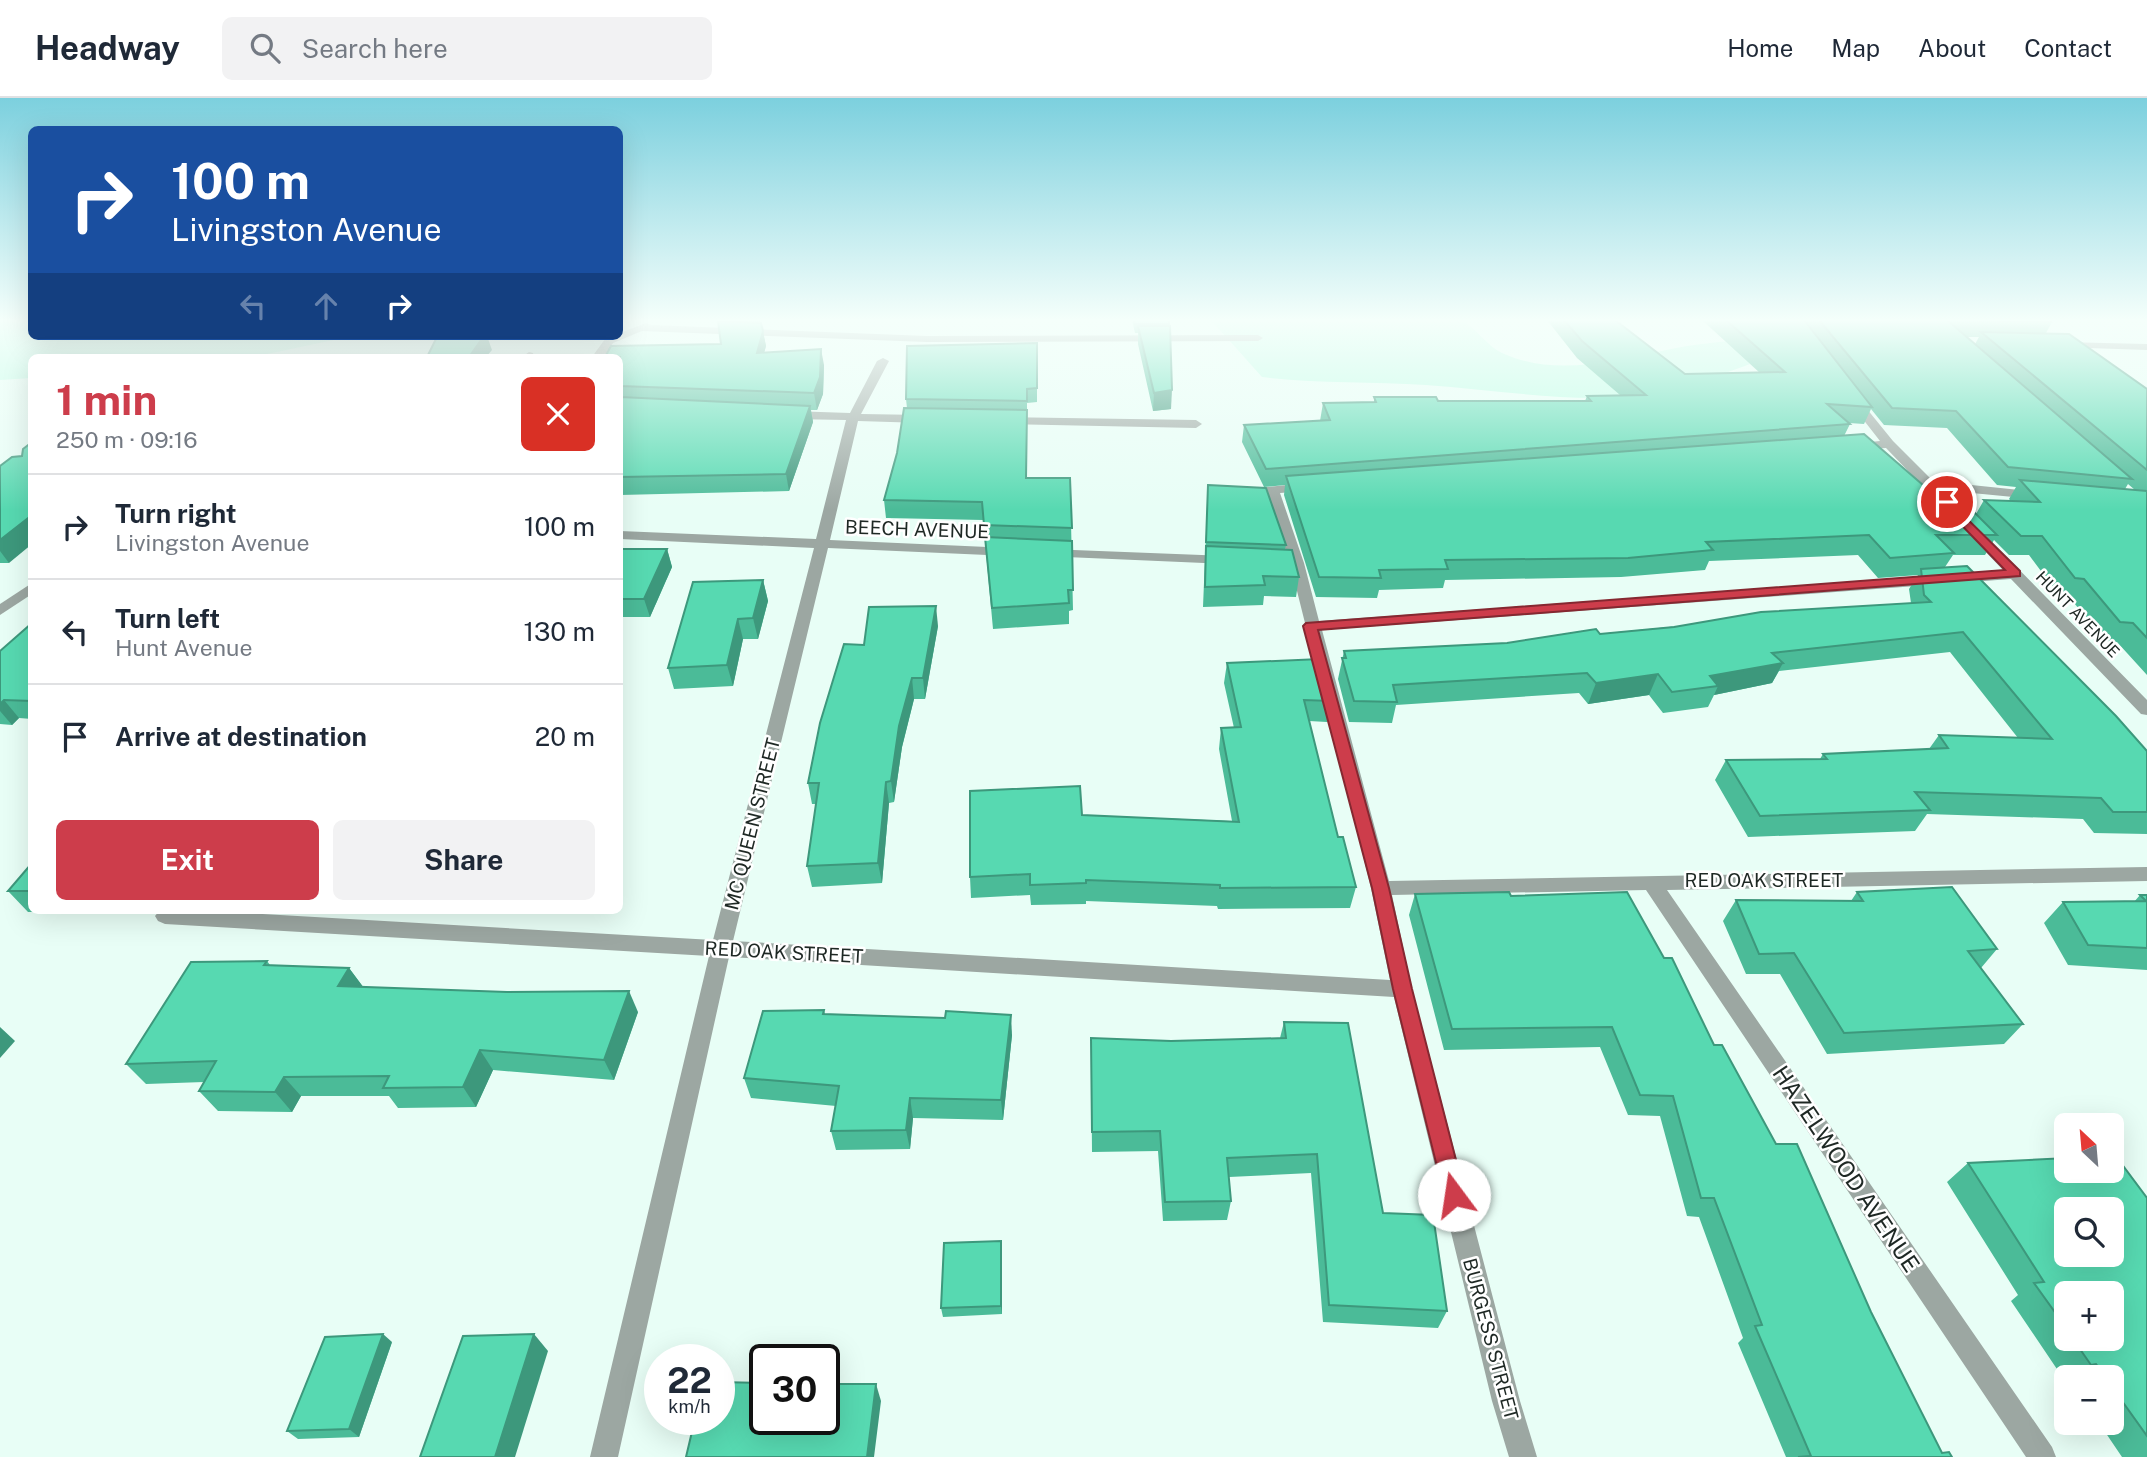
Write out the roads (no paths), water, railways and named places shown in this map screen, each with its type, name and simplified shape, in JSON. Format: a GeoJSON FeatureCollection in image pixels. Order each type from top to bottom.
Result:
{"type":"FeatureCollection","features":[{"type":"Feature","properties":{"kind":"street","name":"MC QUEEN STREET"},"geometry":{"type":"LineString","coordinates":[[604,1457],[721,949],[821,544],[853,418],[871,383]]}},
{"type":"Feature","properties":{"kind":"street","name":"HUNT AVENUE"},"geometry":{"type":"LineString","coordinates":[[1848,392],[1889,444],[2147,710]]}},
{"type":"Feature","properties":{"kind":"street"},"geometry":{"type":"LineString","coordinates":[[771,414],[935,419]]}},
{"type":"Feature","properties":{"kind":"street"},"geometry":{"type":"LineString","coordinates":[[990,420],[1196,424]]}},
{"type":"Feature","properties":{"kind":"street"},"geometry":{"type":"LineString","coordinates":[[1834,448],[1889,444]]}},
{"type":"Feature","properties":{"kind":"street"},"geometry":{"type":"LineString","coordinates":[[1929,485],[2048,496]]}},
{"type":"Feature","properties":{"kind":"street","name":"BURGESS STREET"},"geometry":{"type":"LineString","coordinates":[[1327,486],[1272,490],[1381,888],[1402,989],[1506,1401],[1523,1457]]}},
{"type":"Feature","properties":{"kind":"street","name":"BEECH AVENUE"},"geometry":{"type":"LineString","coordinates":[[623,535],[1241,561]]}},
{"type":"Feature","properties":{"kind":"street"},"geometry":{"type":"LineString","coordinates":[[1310,626],[2015,573]]}},
{"type":"Feature","properties":{"kind":"street"},"geometry":{"type":"LineString","coordinates":[[0,611],[28,590]]}},
{"type":"Feature","properties":{"kind":"street","name":"RED OAK STREET"},"geometry":{"type":"LineString","coordinates":[[1381,888],[2147,874]]}},
{"type":"Feature","properties":{"kind":"street","name":"HAZELWOOD AVENUE"},"geometry":{"type":"LineString","coordinates":[[1650,881],[2042,1457]]}},
{"type":"Feature","properties":{"kind":"street","name":"RED OAK STREET"},"geometry":{"type":"LineString","coordinates":[[165,916],[1402,989]]}}]}
